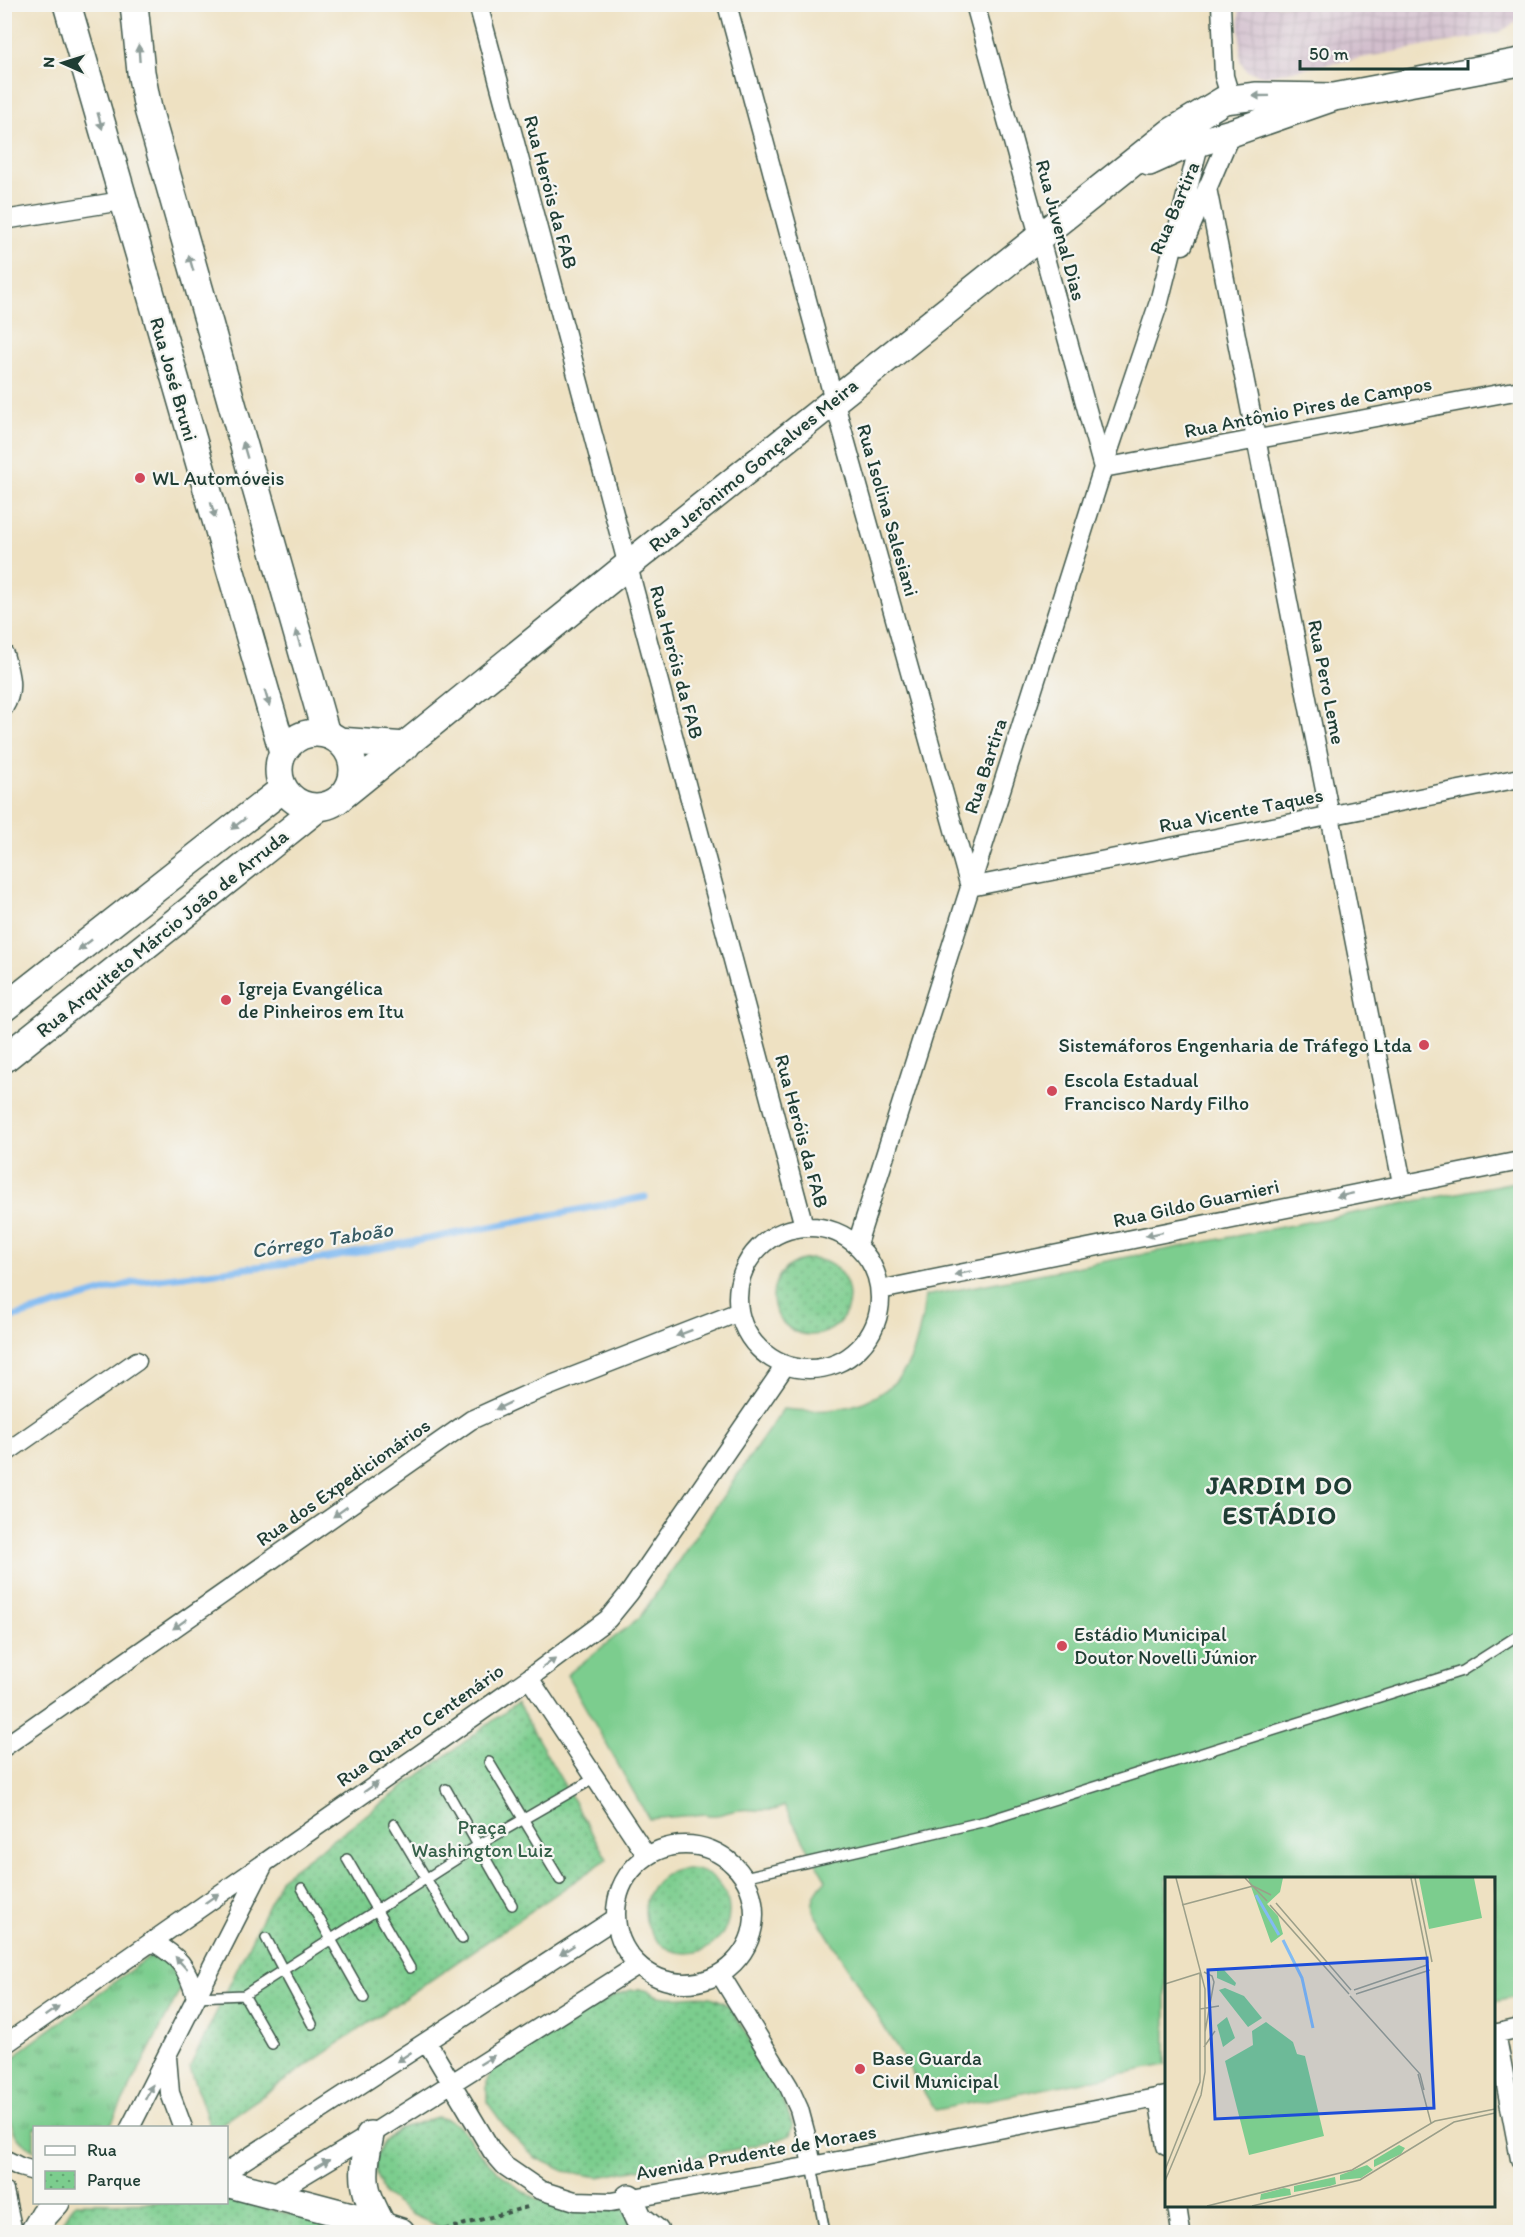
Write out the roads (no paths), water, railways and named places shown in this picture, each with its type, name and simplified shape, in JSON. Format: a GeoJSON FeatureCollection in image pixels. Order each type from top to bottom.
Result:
{"type":"FeatureCollection","features":[{"type":"Feature","properties":{"kind":"street","name":"Rua José Bruni"},"geometry":{"type":"LineString","coordinates":[[67,4],[122,201],[283,752]]}},
{"type":"Feature","properties":{"kind":"street"},"geometry":{"type":"LineString","coordinates":[[134,4],[141,72],[148,109],[332,738],[347,751],[352,762],[351,781],[330,802],[305,805],[292,799],[279,776],[279,764],[283,752],[291,742],[301,736],[314,733],[332,738],[406,746]]}},
{"type":"Feature","properties":{"kind":"street","name":"Rua Heróis da FAB"},"geometry":{"type":"LineString","coordinates":[[478,4],[804,1226]]}},
{"type":"Feature","properties":{"kind":"street","name":"Rua Isolina Salesiani"},"geometry":{"type":"LineString","coordinates":[[728,4],[834,400],[970,887]]}},
{"type":"Feature","properties":{"kind":"street","name":"Rua Juvenal Dias"},"geometry":{"type":"LineString","coordinates":[[975,4],[1103,468]]}},
{"type":"Feature","properties":{"kind":"street"},"geometry":{"type":"LineString","coordinates":[[1200,141],[1223,94],[1221,4]]}},
{"type":"Feature","properties":{"kind":"street","name":"Rua Jerônimo Gonçalves Meira"},"geometry":{"type":"LineString","coordinates":[[1103,185],[1180,148],[1232,133],[1334,97],[1518,61]]}},
{"type":"Feature","properties":{"kind":"street"},"geometry":{"type":"LineString","coordinates":[[1223,94],[1236,110],[1232,133]]}},
{"type":"Feature","properties":{"kind":"street","name":"Rua Jerônimo Gonçalves Meira"},"geometry":{"type":"LineString","coordinates":[[330,802],[406,746],[628,565],[1103,185],[1223,94],[1334,97]]}},
{"type":"Feature","properties":{"kind":"street","name":"Rua Bartira"},"geometry":{"type":"LineString","coordinates":[[857,1244],[1103,468],[1159,302],[1232,133]]}},
{"type":"Feature","properties":{"kind":"street","name":"Rua Bartira"},"geometry":{"type":"LineString","coordinates":[[1159,302],[1200,141]]}},
{"type":"Feature","properties":{"kind":"street","name":"Rua Pero Leme"},"geometry":{"type":"LineString","coordinates":[[1207,188],[1402,1183]]}},
{"type":"Feature","properties":{"kind":"street"},"geometry":{"type":"LineString","coordinates":[[4,220],[122,201]]}},
{"type":"Feature","properties":{"kind":"street","name":"Rua Antônio Pires de Campos"},"geometry":{"type":"LineString","coordinates":[[1103,468],[1521,390]]}},
{"type":"Feature","properties":{"kind":"street"},"geometry":{"type":"LineString","coordinates":[[4,654],[11,686],[9,699],[4,707]]}},
{"type":"Feature","properties":{"kind":"street","name":"Rua Vicente Taques"},"geometry":{"type":"LineString","coordinates":[[970,887],[1521,778]]}},
{"type":"Feature","properties":{"kind":"street","name":"Rua Arquiteto Márcio João de Arruda"},"geometry":{"type":"LineString","coordinates":[[4,1008],[284,788]]}},
{"type":"Feature","properties":{"kind":"street","name":"Rua Arquiteto Márcio João de Arruda"},"geometry":{"type":"LineString","coordinates":[[4,1059],[330,802]]}},
{"type":"Feature","properties":{"kind":"street","name":"Rua Gildo Guarnieri"},"geometry":{"type":"LineString","coordinates":[[880,1290],[1402,1183],[1521,1161]]}},
{"type":"Feature","properties":{"kind":"street"},"geometry":{"type":"LineString","coordinates":[[804,1226],[832,1230],[857,1244],[876,1273],[880,1290],[879,1311],[872,1331],[861,1347],[844,1360],[825,1368],[805,1370],[785,1366],[768,1357],[754,1345],[744,1330],[737,1294],[740,1277],[747,1261],[758,1248],[771,1236],[804,1226]]}},
{"type":"Feature","properties":{"kind":"street","name":"Rua dos Expedicionários"},"geometry":{"type":"LineString","coordinates":[[4,1747],[471,1420],[526,1395],[739,1312]]}},
{"type":"Feature","properties":{"kind":"street"},"geometry":{"type":"LineString","coordinates":[[4,1454],[137,1361]]}},
{"type":"Feature","properties":{"kind":"street","name":"Rua Quarto Centenário"},"geometry":{"type":"LineString","coordinates":[[4,2045],[529,1678],[608,1619],[630,1592],[785,1366]]}},
{"type":"Feature","properties":{"kind":"street"},"geometry":{"type":"LineString","coordinates":[[529,1678],[647,1856]]}},
{"type":"Feature","properties":{"kind":"street"},"geometry":{"type":"LineString","coordinates":[[689,1844],[710,1849],[729,1860],[744,1877],[753,1897],[755,1920],[749,1941],[738,1960],[720,1974],[700,1983],[678,1984],[656,1978],[638,1965],[622,1944],[616,1918],[619,1894],[629,1873],[647,1856],[667,1847],[689,1844]]}},
{"type":"Feature","properties":{"kind":"street"},"geometry":{"type":"LineString","coordinates":[[131,2126],[266,1860]]}},
{"type":"Feature","properties":{"kind":"street"},"geometry":{"type":"LineString","coordinates":[[228,2171],[616,1918]]}},
{"type":"Feature","properties":{"kind":"street"},"geometry":{"type":"LineString","coordinates":[[152,1941],[174,1955],[189,1972],[196,1997]]}},
{"type":"Feature","properties":{"kind":"street"},"geometry":{"type":"LineString","coordinates":[[272,2194],[370,2135],[638,1965]]}},
{"type":"Feature","properties":{"kind":"street"},"geometry":{"type":"LineString","coordinates":[[720,1974],[792,2094],[806,2135],[812,2166]]}},
{"type":"Feature","properties":{"kind":"street"},"geometry":{"type":"LineString","coordinates":[[1521,2028],[1495,2033],[1521,2159]]}},
{"type":"Feature","properties":{"kind":"street","name":"Avenida Prudente de Moraes"},"geometry":{"type":"LineString","coordinates":[[427,2042],[492,2151],[506,2166],[523,2180],[561,2198],[592,2202],[611,2202],[812,2166],[1162,2096]]}},
{"type":"Feature","properties":{"kind":"street"},"geometry":{"type":"LineString","coordinates":[[167,2056],[170,2093],[183,2126]]}},
{"type":"Feature","properties":{"kind":"street"},"geometry":{"type":"LineString","coordinates":[[1162,2096],[1165,2126]]}},
{"type":"Feature","properties":{"kind":"street"},"geometry":{"type":"LineString","coordinates":[[370,2135],[364,2160],[364,2183],[371,2205],[389,2230]]}},
{"type":"Feature","properties":{"kind":"street"},"geometry":{"type":"LineString","coordinates":[[4,2159],[20,2168],[33,2172]]}},
{"type":"Feature","properties":{"kind":"street"},"geometry":{"type":"LineString","coordinates":[[228,2183],[272,2194],[389,2230]]}},
{"type":"Feature","properties":{"kind":"street"},"geometry":{"type":"LineString","coordinates":[[4,2191],[13,2232]]}},
{"type":"Feature","properties":{"kind":"street"},"geometry":{"type":"LineString","coordinates":[[629,2198],[639,2218],[655,2232]]}},
{"type":"Feature","properties":{"kind":"street"},"geometry":{"type":"LineString","coordinates":[[34,2232],[44,2215],[54,2204]]}},
{"type":"Feature","properties":{"kind":"street"},"geometry":{"type":"LineString","coordinates":[[1177,2207],[1181,2232]]}},
{"type":"Feature","properties":{"kind":"lane"},"geometry":{"type":"LineString","coordinates":[[744,1877],[986,1821],[1462,1671],[1521,1634]]}},
{"type":"Feature","properties":{"kind":"lane"},"geometry":{"type":"LineString","coordinates":[[489,1761],[560,1880]]}},
{"type":"Feature","properties":{"kind":"lane"},"geometry":{"type":"LineString","coordinates":[[196,1997],[244,1995],[477,1846],[595,1778]]}},
{"type":"Feature","properties":{"kind":"lane"},"geometry":{"type":"LineString","coordinates":[[446,1789],[512,1905]]}},
{"type":"Feature","properties":{"kind":"lane"},"geometry":{"type":"LineString","coordinates":[[394,1824],[462,1939]]}},
{"type":"Feature","properties":{"kind":"lane"},"geometry":{"type":"LineString","coordinates":[[347,1858],[410,1968]]}},
{"type":"Feature","properties":{"kind":"lane"},"geometry":{"type":"LineString","coordinates":[[302,1888],[364,1998]]}},
{"type":"Feature","properties":{"kind":"lane"},"geometry":{"type":"LineString","coordinates":[[266,1938],[312,2024]]}},
{"type":"Feature","properties":{"kind":"lane"},"geometry":{"type":"LineString","coordinates":[[244,1995],[272,2044]]}},
{"type":"Feature","properties":{"kind":"lane"},"geometry":{"type":"LineString","coordinates":[[812,2166],[825,2232]]}},
{"type":"Feature","properties":{"kind":"waterway","name":"Córrego Taboão"},"geometry":{"type":"LineString","coordinates":[[4,1320],[136,1282],[328,1258],[645,1197]]}},
{"type":"Feature","properties":{"kind":"place","name":"WL Automóveis"},"geometry":{"type":"Point","coordinates":[140,478]}},
{"type":"Feature","properties":{"kind":"place","name":"Igreja Evangélica de Pinheiros em Itu"},"geometry":{"type":"Point","coordinates":[226,1000]}},
{"type":"Feature","properties":{"kind":"place","name":"Sistemáforos Engenharia de Tráfego Ltda"},"geometry":{"type":"Point","coordinates":[1424,1045]}},
{"type":"Feature","properties":{"kind":"place","name":"Escola Estadual Francisco Nardy Filho"},"geometry":{"type":"Point","coordinates":[1052,1091]}},
{"type":"Feature","properties":{"kind":"place","name":"Estádio Municipal Doutor Novelli Júnior"},"geometry":{"type":"Point","coordinates":[1062,1646]}},
{"type":"Feature","properties":{"kind":"place","name":"Base Guarda Civil Municipal"},"geometry":{"type":"Point","coordinates":[860,2069]}},
{"type":"Feature","properties":{"kind":"district","name":"JARDIM DO ESTÁDIO"},"geometry":{"type":"Point","coordinates":[1280,1500]}},
{"type":"Feature","properties":{"kind":"park label","name":"Praça Washington Luiz"},"geometry":{"type":"Point","coordinates":[482,1838]}}]}
